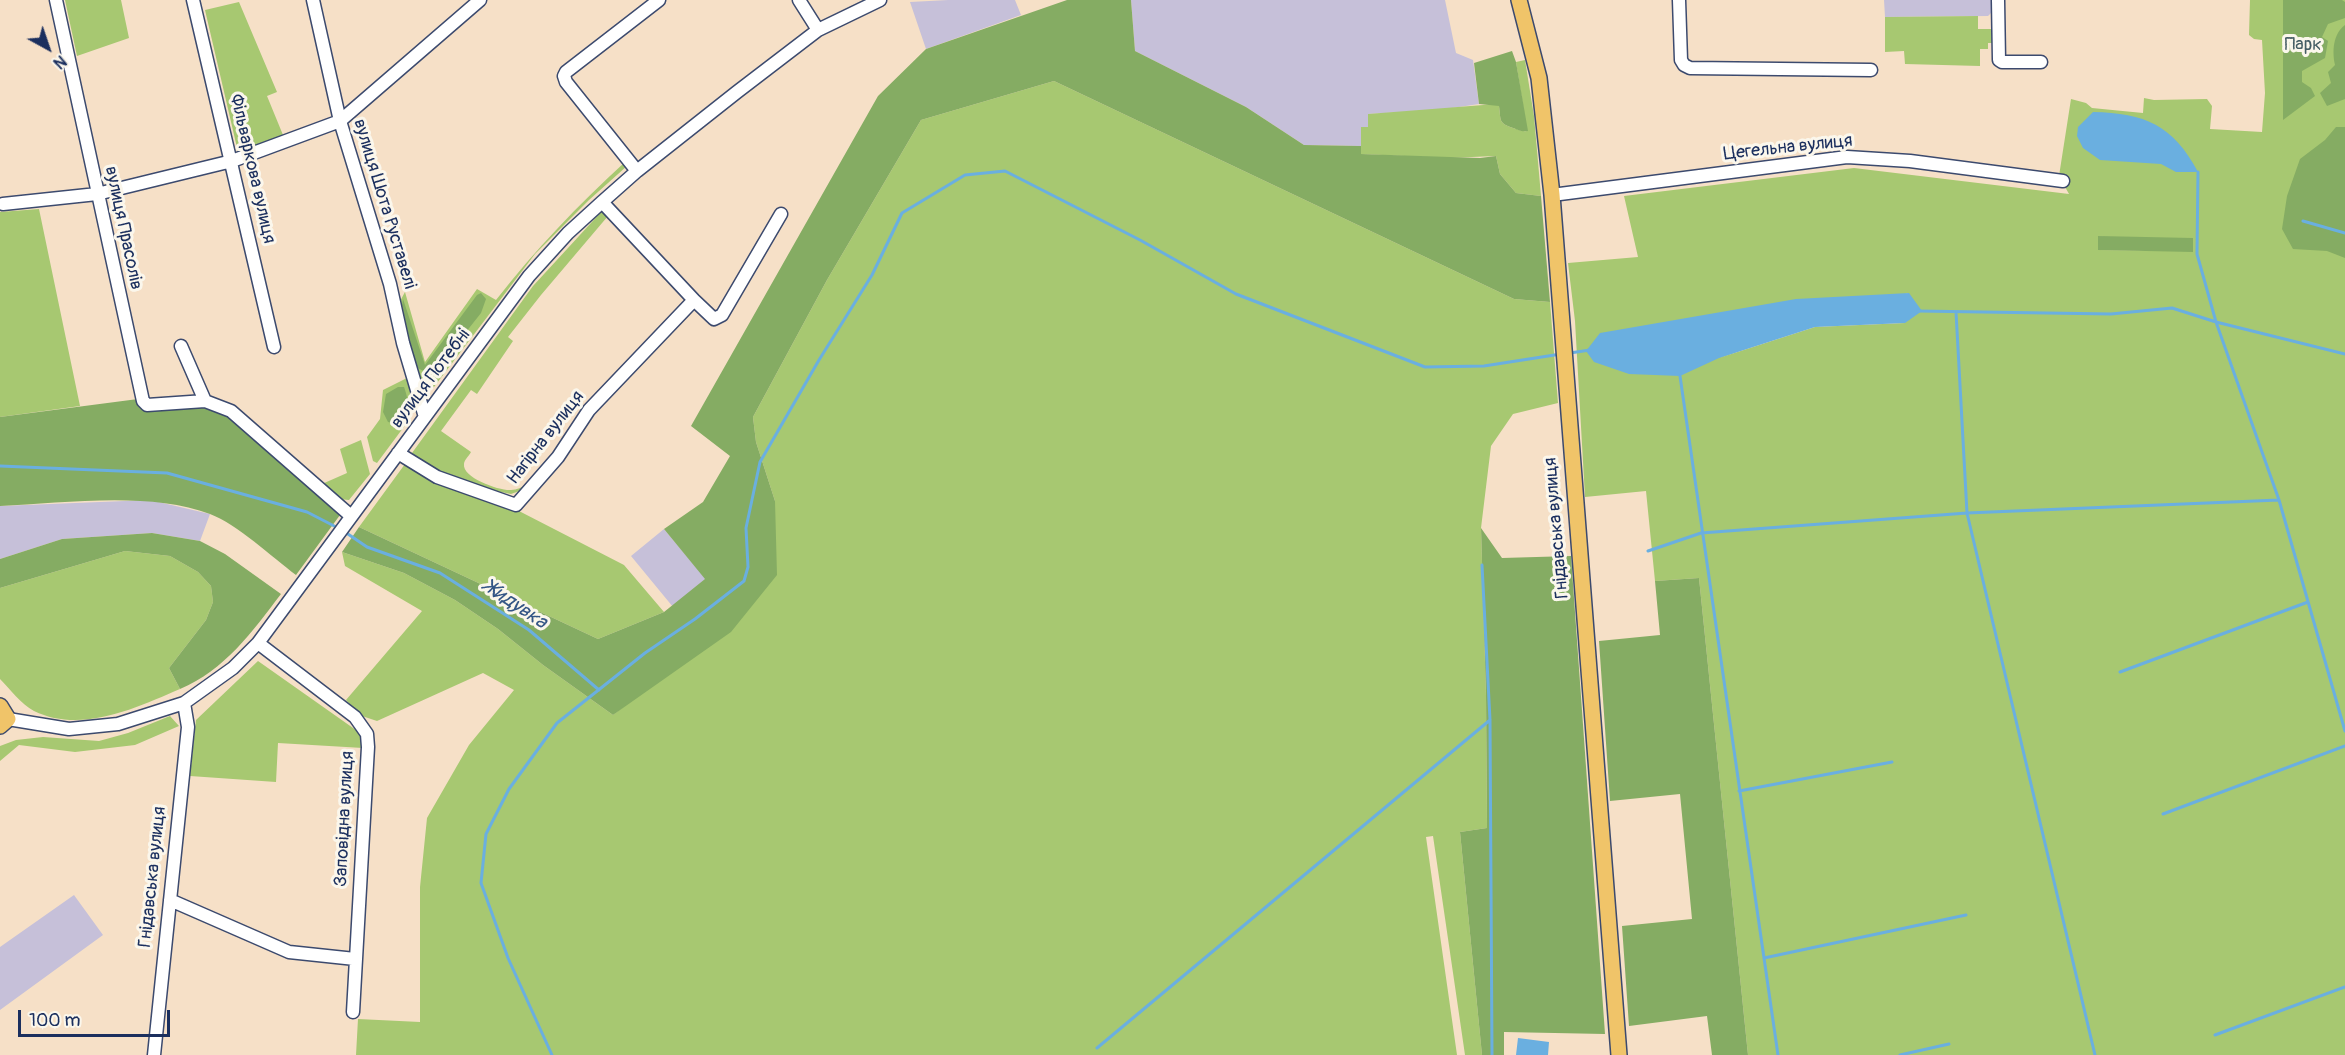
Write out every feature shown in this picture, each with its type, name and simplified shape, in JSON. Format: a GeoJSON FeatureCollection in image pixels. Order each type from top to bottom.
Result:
{"type":"FeatureCollection","features":[{"type":"Feature","properties":{"kind":"main road","name":"Гнідавська вулиця"},"geometry":{"type":"LineString","coordinates":[[1520,0],[1539,78],[1552,195],[1619,1055]]}},
{"type":"Feature","properties":{"kind":"street","name":"вулиця Прасолів"},"geometry":{"type":"LineString","coordinates":[[56,0],[143,401],[147,405],[205,401]]}},
{"type":"Feature","properties":{"kind":"street","name":"Фільваркова вулиця"},"geometry":{"type":"LineString","coordinates":[[193,0],[274,347]]}},
{"type":"Feature","properties":{"kind":"street","name":"вулиця Шота Руставелі"},"geometry":{"type":"LineString","coordinates":[[313,0],[340,121],[390,284],[403,343],[425,417]]}},
{"type":"Feature","properties":{"kind":"street"},"geometry":{"type":"LineString","coordinates":[[3,204],[97,194],[232,161],[340,121],[480,0]]}},
{"type":"Feature","properties":{"kind":"street"},"geometry":{"type":"LineString","coordinates":[[637,171],[564,76],[566,72],[659,0]]}},
{"type":"Feature","properties":{"kind":"street"},"geometry":{"type":"LineString","coordinates":[[799,0],[818,30]]}},
{"type":"Feature","properties":{"kind":"street","name":"вулиця Потебні"},"geometry":{"type":"LineString","coordinates":[[3,717],[47,726],[79,728],[118,724],[184,703],[233,668],[258,643],[529,276],[568,233],[637,171],[818,30],[880,0]]}},
{"type":"Feature","properties":{"kind":"street"},"geometry":{"type":"LineString","coordinates":[[1678,0],[1681,60],[1690,68],[1871,70]]}},
{"type":"Feature","properties":{"kind":"street"},"geometry":{"type":"LineString","coordinates":[[1998,0],[1999,60],[2002,62],[2041,62]]}},
{"type":"Feature","properties":{"kind":"street","name":"Цегельна вулиця"},"geometry":{"type":"LineString","coordinates":[[1552,195],[1847,157],[1910,161],[2063,181]]}},
{"type":"Feature","properties":{"kind":"street"},"geometry":{"type":"LineString","coordinates":[[602,202],[712,318],[720,317],[781,214]]}},
{"type":"Feature","properties":{"kind":"street","name":"Нагірна вулиця"},"geometry":{"type":"LineString","coordinates":[[398,453],[437,477],[516,505],[558,457],[589,410],[694,300]]}},
{"type":"Feature","properties":{"kind":"street"},"geometry":{"type":"LineString","coordinates":[[181,346],[205,401],[231,411],[249,424],[349,519]]}},
{"type":"Feature","properties":{"kind":"street","name":"Заповідна вулиця"},"geometry":{"type":"LineString","coordinates":[[258,643],[355,717],[367,734],[369,747],[353,1012]]}},
{"type":"Feature","properties":{"kind":"street","name":"Гнідавська вулиця"},"geometry":{"type":"LineString","coordinates":[[154,1055],[189,727],[184,703]]}},
{"type":"Feature","properties":{"kind":"street"},"geometry":{"type":"LineString","coordinates":[[170,900],[289,952],[355,959]]}},
{"type":"Feature","properties":{"kind":"shaded area"},"geometry":{"type":"Polygon","coordinates":[[[1015,0],[1021,15],[926,49],[910,2],[1015,0]]]}},
{"type":"Feature","properties":{"kind":"shaded area"},"geometry":{"type":"Polygon","coordinates":[[[1131,0],[1445,0],[1456,53],[1473,60],[1479,104],[1439,110],[1368,114],[1368,127],[1361,127],[1361,146],[1304,145],[1246,107],[1135,51],[1131,0]]]}},
{"type":"Feature","properties":{"kind":"shaded area"},"geometry":{"type":"Polygon","coordinates":[[[1884,0],[1995,0],[1995,9],[1988,16],[1885,17],[1884,0]]]}},
{"type":"Feature","properties":{"kind":"shaded area"},"geometry":{"type":"Polygon","coordinates":[[[150,500],[210,514],[200,541],[152,533],[62,539],[0,559],[0,506],[150,500]]]}},
{"type":"Feature","properties":{"kind":"shaded area"},"geometry":{"type":"Polygon","coordinates":[[[664,529],[706,579],[673,607],[631,556],[664,529]]]}},
{"type":"Feature","properties":{"kind":"shaded area"},"geometry":{"type":"Polygon","coordinates":[[[74,895],[103,935],[0,1010],[0,947],[74,895]]]}},
{"type":"Feature","properties":{"kind":"green space"},"geometry":{"type":"Polygon","coordinates":[[[65,0],[121,0],[129,38],[77,56],[65,0]]]}},
{"type":"Feature","properties":{"kind":"green space"},"geometry":{"type":"Polygon","coordinates":[[[1067,0],[1131,0],[1135,51],[1246,107],[1304,145],[1361,146],[1361,154],[1480,158],[1496,156],[1500,174],[1516,193],[1541,196],[1550,302],[1514,299],[1054,81],[921,120],[827,280],[753,417],[756,442],[775,501],[777,575],[731,632],[613,715],[543,665],[498,629],[455,600],[404,573],[342,552],[359,527],[598,639],[664,612],[705,579],[664,529],[703,502],[730,456],[691,426],[878,96],[926,49],[1067,0]]]}},
{"type":"Feature","properties":{"kind":"green space","name":"Парк"},"geometry":{"type":"Polygon","coordinates":[[[2250,0],[2345,0],[2345,1055],[1748,1055],[1699,578],[1655,581],[1646,491],[1585,497],[1575,321],[1568,263],[1638,257],[1624,196],[1854,168],[2069,194],[2059,176],[2071,99],[2086,103],[2092,108],[2143,113],[2144,98],[2154,100],[2207,99],[2212,106],[2210,129],[2262,132],[2265,93],[2262,40],[2254,39],[2249,35],[2250,0]],[[2098,236],[2098,250],[2193,251],[2098,236]],[[1908,293],[1719,358],[1815,327],[1905,323],[1908,293]]]}},
{"type":"Feature","properties":{"kind":"green space","name":"Парк"},"geometry":{"type":"Polygon","coordinates":[[[2283,0],[2342,0],[2345,2],[2345,18],[2328,24],[2322,37],[2328,41],[2325,58],[2302,71],[2302,82],[2311,88],[2315,96],[2283,120],[2283,0]]]}},
{"type":"Feature","properties":{"kind":"green space"},"geometry":{"type":"Polygon","coordinates":[[[239,2],[277,92],[267,96],[283,135],[238,152],[205,10],[239,2]]]}},
{"type":"Feature","properties":{"kind":"green space"},"geometry":{"type":"Polygon","coordinates":[[[1978,16],[1978,29],[1992,29],[1992,43],[1988,43],[1988,49],[1980,49],[1980,66],[1905,64],[1904,51],[1885,52],[1885,17],[1978,16]]]}},
{"type":"Feature","properties":{"kind":"green space"},"geometry":{"type":"Polygon","coordinates":[[[2345,25],[2345,99],[2327,106],[2320,93],[2331,83],[2328,72],[2335,65],[2334,43],[2338,33],[2345,25]]]}},
{"type":"Feature","properties":{"kind":"green space"},"geometry":{"type":"Polygon","coordinates":[[[1512,51],[1528,131],[1520,131],[1503,123],[1499,106],[1479,104],[1474,63],[1512,51]]]}},
{"type":"Feature","properties":{"kind":"green space"},"geometry":{"type":"Polygon","coordinates":[[[1525,60],[1534,116],[1541,196],[1516,193],[1500,174],[1496,156],[1448,158],[1361,154],[1361,127],[1368,127],[1368,114],[1496,104],[1499,106],[1503,123],[1527,131],[1516,62],[1525,60]]]}},
{"type":"Feature","properties":{"kind":"green space"},"geometry":{"type":"Polygon","coordinates":[[[1054,81],[1514,299],[1550,302],[1558,403],[1513,414],[1491,446],[1481,528],[1487,828],[1460,832],[1482,1055],[1465,1055],[1433,836],[1426,837],[1457,1055],[356,1055],[358,1019],[420,1022],[420,887],[427,818],[469,745],[514,690],[483,673],[377,721],[359,715],[346,700],[422,611],[345,566],[342,552],[404,573],[455,600],[498,629],[543,665],[613,715],[628,703],[775,501],[756,442],[753,417],[827,280],[921,120],[1054,81]]]}},
{"type":"Feature","properties":{"kind":"green space"},"geometry":{"type":"Polygon","coordinates":[[[2336,127],[2345,127],[2345,258],[2327,251],[2293,249],[2282,229],[2287,196],[2300,159],[2325,140],[2336,127]]]}},
{"type":"Feature","properties":{"kind":"green space"},"geometry":{"type":"Polygon","coordinates":[[[625,162],[627,166],[535,254],[434,387],[427,391],[418,382],[399,303],[405,292],[425,362],[477,289],[496,300],[526,263],[558,228],[625,162]]]}},
{"type":"Feature","properties":{"kind":"green space"},"geometry":{"type":"Polygon","coordinates":[[[39,209],[80,406],[0,417],[0,212],[39,209]]]}},
{"type":"Feature","properties":{"kind":"green space"},"geometry":{"type":"Polygon","coordinates":[[[602,211],[608,216],[508,337],[513,341],[477,394],[471,390],[441,431],[471,452],[464,462],[465,469],[483,483],[506,490],[515,490],[527,484],[539,472],[525,489],[511,494],[439,473],[412,453],[533,286],[602,211]]]}},
{"type":"Feature","properties":{"kind":"green space"},"geometry":{"type":"Polygon","coordinates":[[[2098,236],[2193,238],[2193,252],[2098,250],[2098,236]]]}},
{"type":"Feature","properties":{"kind":"green space"},"geometry":{"type":"Polygon","coordinates":[[[481,293],[486,299],[481,313],[436,370],[427,372],[419,369],[415,364],[402,305],[403,299],[425,365],[477,295],[481,293]]]}},
{"type":"Feature","properties":{"kind":"green space"},"geometry":{"type":"Polygon","coordinates":[[[407,378],[412,401],[409,420],[377,463],[373,461],[367,437],[380,419],[383,390],[407,378]]]}},
{"type":"Feature","properties":{"kind":"green space"},"geometry":{"type":"Polygon","coordinates":[[[398,387],[404,387],[408,400],[408,413],[402,421],[388,422],[383,412],[386,394],[398,387]]]}},
{"type":"Feature","properties":{"kind":"green space"},"geometry":{"type":"Polygon","coordinates":[[[138,399],[198,406],[231,417],[340,515],[296,575],[231,525],[210,514],[187,507],[106,500],[0,506],[0,417],[138,399]]]}},
{"type":"Feature","properties":{"kind":"green space"},"geometry":{"type":"Polygon","coordinates":[[[361,440],[370,474],[349,500],[338,499],[322,484],[347,473],[340,449],[361,440]]]}},
{"type":"Feature","properties":{"kind":"green space"},"geometry":{"type":"Polygon","coordinates":[[[405,464],[435,481],[519,511],[624,565],[664,612],[598,639],[359,527],[405,464]]]}},
{"type":"Feature","properties":{"kind":"green space"},"geometry":{"type":"Polygon","coordinates":[[[1481,528],[1502,558],[1571,556],[1605,1034],[1504,1032],[1504,1055],[1482,1055],[1460,832],[1487,828],[1481,528]]]}},
{"type":"Feature","properties":{"kind":"green space"},"geometry":{"type":"Polygon","coordinates":[[[152,533],[200,541],[225,554],[281,594],[237,649],[211,671],[180,689],[169,668],[206,620],[213,602],[211,586],[198,572],[170,556],[125,551],[0,588],[0,559],[62,539],[152,533]]]}},
{"type":"Feature","properties":{"kind":"green space"},"geometry":{"type":"Polygon","coordinates":[[[125,551],[170,556],[198,572],[211,586],[213,602],[206,620],[169,668],[180,689],[127,710],[89,719],[70,720],[34,711],[0,679],[0,588],[125,551]]]}},
{"type":"Feature","properties":{"kind":"green space"},"geometry":{"type":"Polygon","coordinates":[[[1699,578],[1748,1055],[1712,1055],[1707,1016],[1629,1026],[1622,926],[1692,919],[1680,794],[1610,801],[1599,641],[1660,635],[1655,581],[1699,578]]]}},
{"type":"Feature","properties":{"kind":"green space"},"geometry":{"type":"Polygon","coordinates":[[[258,661],[363,735],[363,748],[278,743],[276,782],[190,776],[196,720],[258,661]]]}},
{"type":"Feature","properties":{"kind":"green space"},"geometry":{"type":"Polygon","coordinates":[[[170,716],[179,726],[135,745],[75,752],[19,745],[0,761],[0,746],[16,740],[43,737],[99,741],[128,733],[170,716]]]}},
{"type":"Feature","properties":{"kind":"water"},"geometry":{"type":"Polygon","coordinates":[[[2093,112],[2128,115],[2156,125],[2178,143],[2198,172],[2176,172],[2161,164],[2100,160],[2083,148],[2077,136],[2078,127],[2093,112]]]}},
{"type":"Feature","properties":{"kind":"water"},"geometry":{"type":"Polygon","coordinates":[[[1909,293],[1922,311],[1905,323],[1815,327],[1719,358],[1680,376],[1629,374],[1594,362],[1586,351],[1600,333],[1796,299],[1909,293]]]}},
{"type":"Feature","properties":{"kind":"water"},"geometry":{"type":"Polygon","coordinates":[[[1518,1038],[1549,1042],[1548,1055],[1516,1055],[1518,1038]]]}},
{"type":"Feature","properties":{"kind":"waterway"},"geometry":{"type":"LineString","coordinates":[[552,1055],[508,958],[481,883],[486,834],[509,789],[557,723],[645,653],[695,619],[744,581],[748,567],[746,528],[760,462],[872,275],[902,213],[965,175],[1005,171],[1140,240],[1236,294],[1425,367],[1484,366],[1561,354]]}},
{"type":"Feature","properties":{"kind":"waterway"},"geometry":{"type":"LineString","coordinates":[[2198,172],[2197,254],[2216,322],[2279,500],[2345,731]]}},
{"type":"Feature","properties":{"kind":"waterway"},"geometry":{"type":"LineString","coordinates":[[2303,221],[2345,233]]}},
{"type":"Feature","properties":{"kind":"waterway"},"geometry":{"type":"LineString","coordinates":[[1918,311],[2111,314],[2172,308],[2216,322],[2345,354]]}},
{"type":"Feature","properties":{"kind":"waterway"},"geometry":{"type":"LineString","coordinates":[[1956,312],[1967,513],[2095,1055]]}},
{"type":"Feature","properties":{"kind":"waterway"},"geometry":{"type":"LineString","coordinates":[[1570,353],[1590,350]]}},
{"type":"Feature","properties":{"kind":"waterway"},"geometry":{"type":"LineString","coordinates":[[1680,376],[1778,1055]]}},
{"type":"Feature","properties":{"kind":"waterway","name":"Жидувка"},"geometry":{"type":"LineString","coordinates":[[0,466],[167,473],[307,512],[340,529]]}},
{"type":"Feature","properties":{"kind":"waterway"},"geometry":{"type":"LineString","coordinates":[[1648,551],[1701,533],[1967,513],[2279,500]]}},
{"type":"Feature","properties":{"kind":"waterway","name":"Жидувка"},"geometry":{"type":"LineString","coordinates":[[345,532],[367,547],[440,573],[529,630],[599,690]]}},
{"type":"Feature","properties":{"kind":"waterway"},"geometry":{"type":"LineString","coordinates":[[1482,565],[1490,720],[1492,1055]]}},
{"type":"Feature","properties":{"kind":"waterway"},"geometry":{"type":"LineString","coordinates":[[2120,672],[2308,602]]}},
{"type":"Feature","properties":{"kind":"waterway"},"geometry":{"type":"LineString","coordinates":[[1097,1048],[1490,720]]}},
{"type":"Feature","properties":{"kind":"waterway"},"geometry":{"type":"LineString","coordinates":[[2163,814],[2345,746]]}},
{"type":"Feature","properties":{"kind":"waterway"},"geometry":{"type":"LineString","coordinates":[[1739,791],[1892,762]]}},
{"type":"Feature","properties":{"kind":"waterway"},"geometry":{"type":"LineString","coordinates":[[1764,958],[1966,915]]}},
{"type":"Feature","properties":{"kind":"waterway"},"geometry":{"type":"LineString","coordinates":[[2215,1035],[2345,987]]}},
{"type":"Feature","properties":{"kind":"waterway"},"geometry":{"type":"LineString","coordinates":[[1900,1055],[1949,1044]]}}]}
